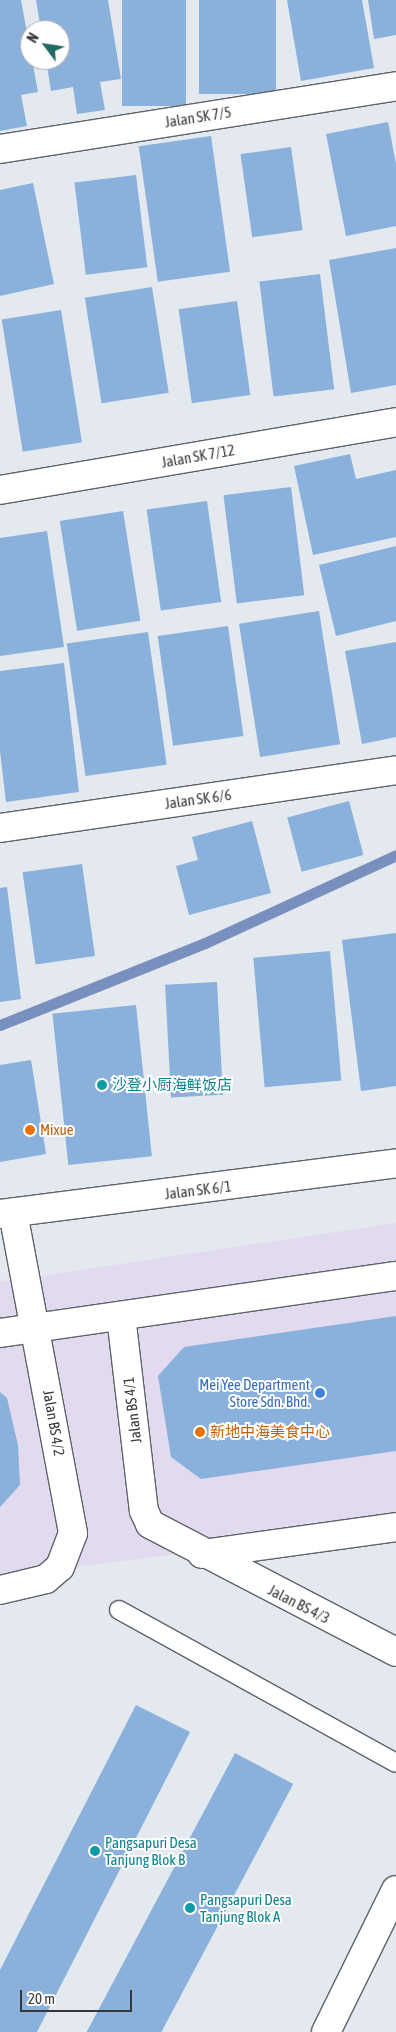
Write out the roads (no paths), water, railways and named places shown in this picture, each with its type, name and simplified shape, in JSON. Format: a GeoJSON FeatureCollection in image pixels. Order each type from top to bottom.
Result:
{"type":"FeatureCollection","features":[{"type":"Feature","properties":{"kind":"street","name":"Jalan SK 7/5"},"geometry":{"type":"LineString","coordinates":[[0,149],[396,86]]}},
{"type":"Feature","properties":{"kind":"street","name":"Jalan SK 7/12"},"geometry":{"type":"LineString","coordinates":[[0,490],[396,422]]}},
{"type":"Feature","properties":{"kind":"street","name":"Jalan SK 6/6"},"geometry":{"type":"LineString","coordinates":[[0,828],[396,770]]}},
{"type":"Feature","properties":{"kind":"street","name":"Jalan SK 6/1"},"geometry":{"type":"LineString","coordinates":[[6,1213],[396,1163]]}},
{"type":"Feature","properties":{"kind":"street","name":"Jalan BS 4/2"},"geometry":{"type":"LineString","coordinates":[[0,1590],[46,1579],[60,1567],[73,1533],[37,1328],[6,1213]]}},
{"type":"Feature","properties":{"kind":"street"},"geometry":{"type":"LineString","coordinates":[[0,1333],[396,1276]]}},
{"type":"Feature","properties":{"kind":"street","name":"Jalan BS 4/1"},"geometry":{"type":"LineString","coordinates":[[121,1316],[146,1518],[202,1554]]}},
{"type":"Feature","properties":{"kind":"street"},"geometry":{"type":"LineString","coordinates":[[202,1554],[396,1527]]}},
{"type":"Feature","properties":{"kind":"street","name":"Jalan BS 4/3"},"geometry":{"type":"LineString","coordinates":[[202,1554],[396,1652]]}},
{"type":"Feature","properties":{"kind":"street"},"geometry":{"type":"LineString","coordinates":[[326,2032],[395,1894]]}},
{"type":"Feature","properties":{"kind":"lane"},"geometry":{"type":"LineString","coordinates":[[119,1610],[396,1763]]}},
{"type":"Feature","properties":{"kind":"waterway"},"geometry":{"type":"LineString","coordinates":[[0,1025],[205,943],[396,855]]}},
{"type":"Feature","properties":{"kind":"place","name":"沙登小厨海鲜饭店"},"geometry":{"type":"Point","coordinates":[102,1085]}},
{"type":"Feature","properties":{"kind":"place","name":"Mixue"},"geometry":{"type":"Point","coordinates":[30,1130]}},
{"type":"Feature","properties":{"kind":"place","name":"Mei Yee Department Store Sdn. Bhd."},"geometry":{"type":"Point","coordinates":[320,1393]}},
{"type":"Feature","properties":{"kind":"place","name":"新地中海美食中心"},"geometry":{"type":"Point","coordinates":[200,1432]}},
{"type":"Feature","properties":{"kind":"place","name":"Pangsapuri Desa Tanjung Blok B"},"geometry":{"type":"Point","coordinates":[95,1851]}},
{"type":"Feature","properties":{"kind":"place","name":"Pangsapuri Desa Tanjung Blok A"},"geometry":{"type":"Point","coordinates":[190,1908]}}]}
